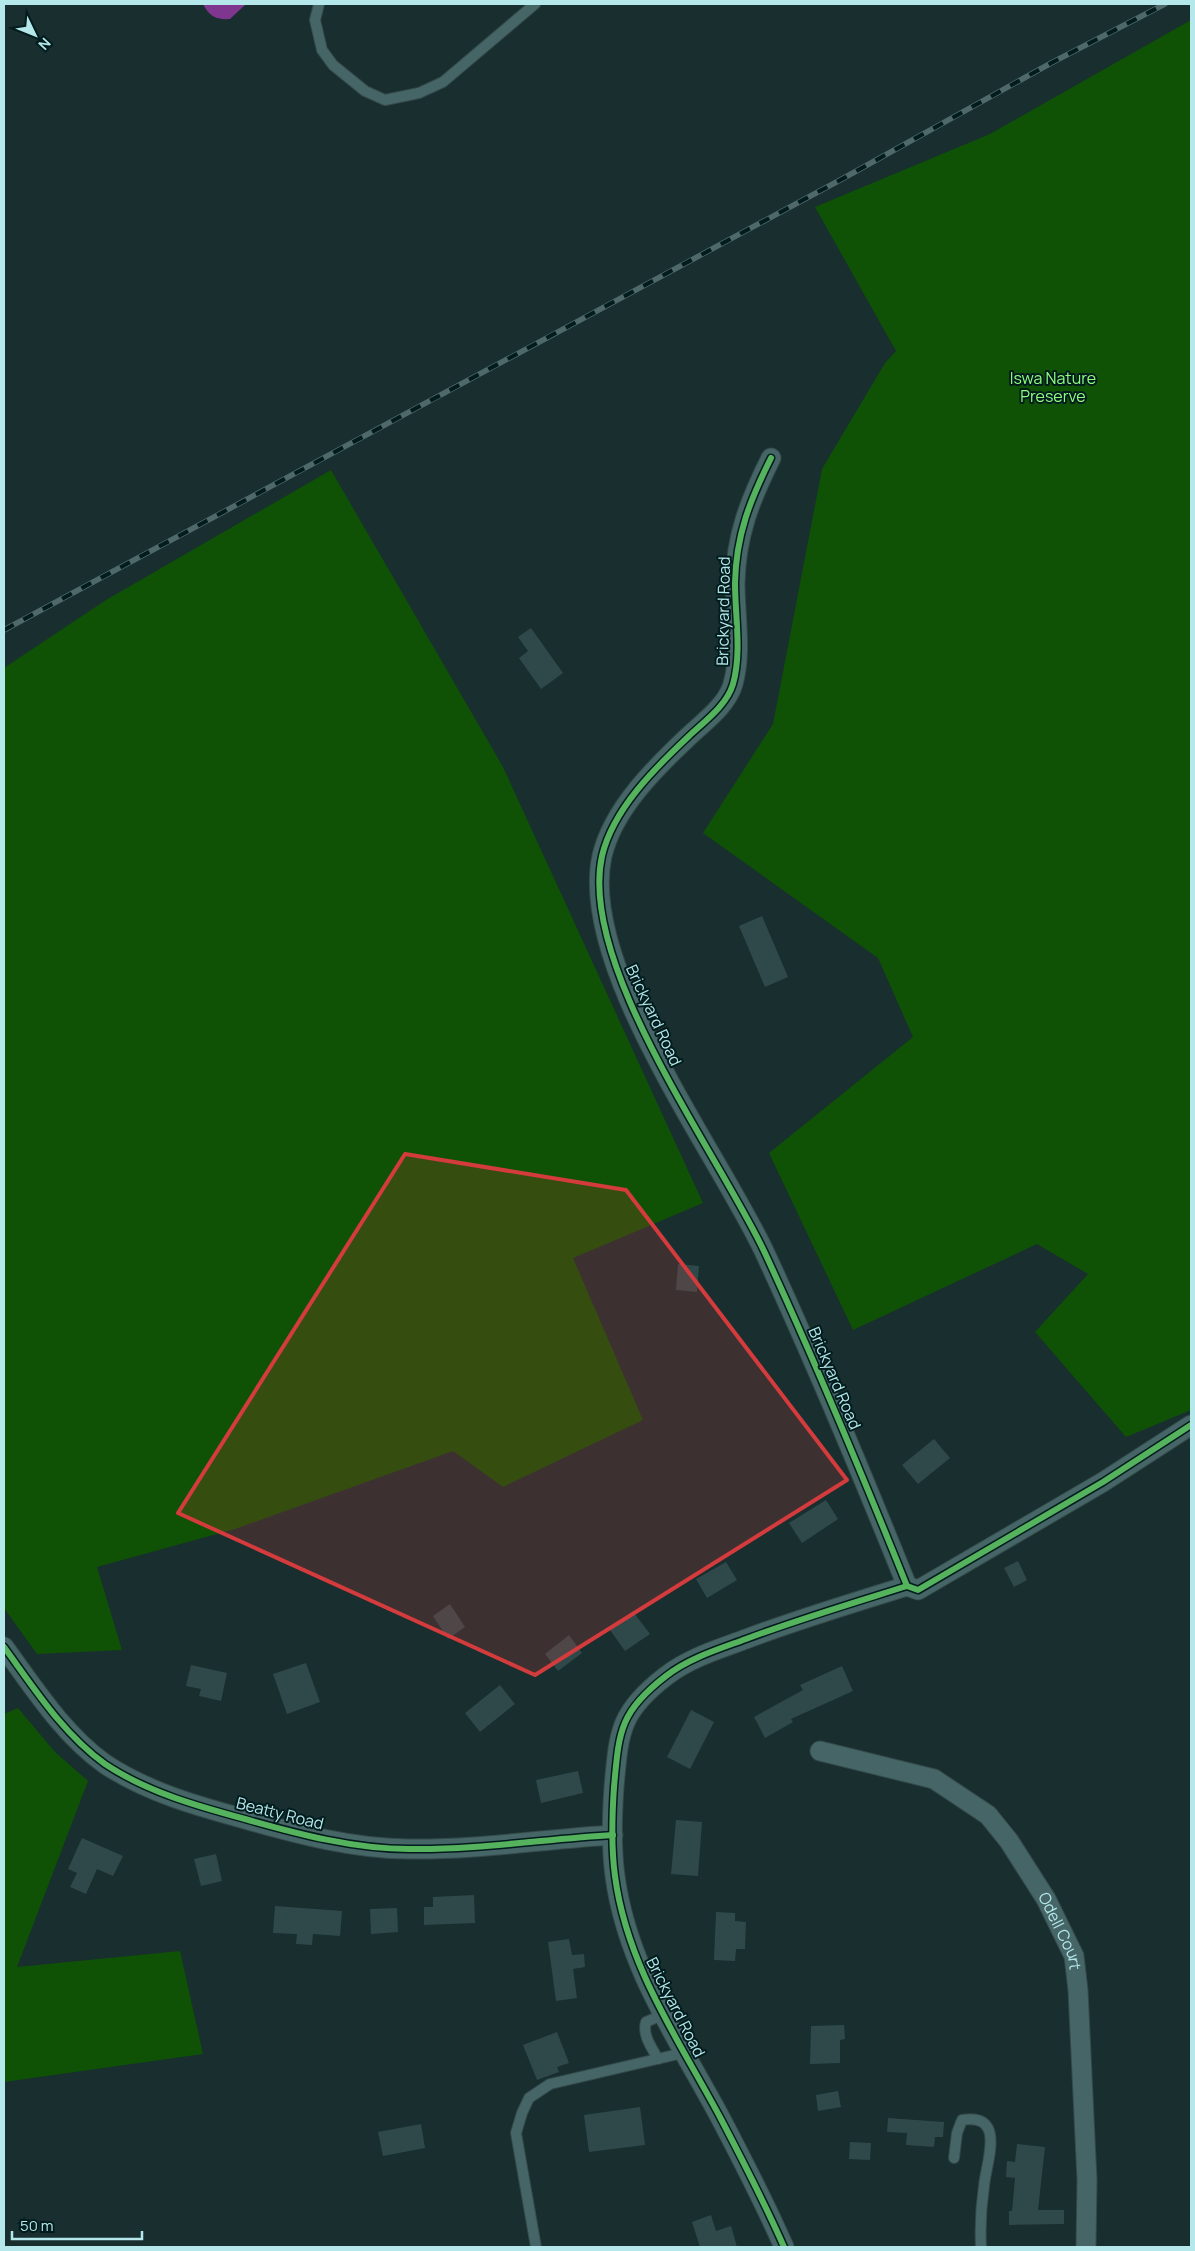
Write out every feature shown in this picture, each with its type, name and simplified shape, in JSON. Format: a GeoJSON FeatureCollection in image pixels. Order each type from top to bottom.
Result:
{"type":"FeatureCollection","features":[{"type":"Feature","properties":{"kind":"street","name":"Brickyard Road"},"geometry":{"type":"LineString","coordinates":[[771,458],[753,494],[742,524],[738,546],[735,581],[738,655],[733,685],[722,705],[647,778],[611,830],[602,859],[600,898],[603,918],[613,955],[635,1013],[658,1059],[762,1247],[866,1485],[907,1586]]}},
{"type":"Feature","properties":{"kind":"street","name":"Brickyard Road"},"geometry":{"type":"LineString","coordinates":[[784,2247],[721,2119],[662,2015],[638,1962],[628,1933],[615,1877],[613,1835],[618,1744],[622,1726],[627,1715],[643,1696],[665,1677],[680,1667],[713,1651],[807,1616],[907,1586],[918,1590],[1103,1482],[1191,1425]]}},
{"type":"Feature","properties":{"kind":"street","name":"Beatty Road"},"geometry":{"type":"LineString","coordinates":[[4,1647],[68,1731],[105,1763],[136,1782],[201,1807],[276,1828],[329,1840],[408,1849],[471,1847],[613,1835]]}},
{"type":"Feature","properties":{"kind":"street","name":"Odell Court"},"geometry":{"type":"LineString","coordinates":[[820,1751],[934,1779],[988,1815],[1009,1841],[1046,1899],[1074,1956],[1078,1990],[1087,2180],[1086,2247]]}},
{"type":"Feature","properties":{"kind":"lane"},"geometry":{"type":"LineString","coordinates":[[319,4],[315,20],[322,50],[332,65],[365,91],[384,100],[419,94],[443,82],[535,4]]}},
{"type":"Feature","properties":{"kind":"lane"},"geometry":{"type":"LineString","coordinates":[[658,2059],[644,2028],[646,2022],[662,2015]]}},
{"type":"Feature","properties":{"kind":"lane"},"geometry":{"type":"LineString","coordinates":[[536,2247],[516,2133],[529,2098],[550,2084],[683,2053]]}},
{"type":"Feature","properties":{"kind":"lane"},"geometry":{"type":"LineString","coordinates":[[954,2158],[957,2133],[962,2120],[974,2118],[984,2123],[991,2136],[991,2153],[984,2184],[981,2247]]}},
{"type":"Feature","properties":{"kind":"highlighted area"},"geometry":{"type":"Polygon","coordinates":[[[405,1154],[626,1190],[847,1480],[535,1675],[178,1513],[405,1154]]]}},
{"type":"Feature","properties":{"kind":"green space","name":"Iswa Nature Preserve"},"geometry":{"type":"Polygon","coordinates":[[[1191,20],[1191,1410],[1126,1437],[1035,1332],[1088,1274],[1037,1244],[853,1330],[769,1153],[913,1037],[878,958],[703,833],[773,724],[822,469],[885,363],[896,351],[815,207],[990,134],[1191,20]]]}},
{"type":"Feature","properties":{"kind":"green space"},"geometry":{"type":"Polygon","coordinates":[[[331,470],[503,767],[703,1203],[573,1258],[643,1420],[503,1487],[453,1451],[235,1529],[97,1567],[122,1650],[37,1654],[4,1608],[4,668],[106,600],[331,470]]]}},
{"type":"Feature","properties":{"kind":"green space"},"geometry":{"type":"Polygon","coordinates":[[[18,1708],[55,1752],[88,1781],[17,1967],[180,1951],[203,2054],[4,2082],[4,1714],[18,1708]]]}},
{"type":"Feature","properties":{"kind":"shaded area"},"geometry":{"type":"Polygon","coordinates":[[[203,4],[246,4],[230,19],[225,19],[217,18],[208,12],[203,4]]]}},
{"type":"Feature","properties":{"kind":"building"},"geometry":{"type":"Polygon","coordinates":[[[531,628],[563,673],[541,689],[519,658],[528,651],[518,637],[531,628]]]}},
{"type":"Feature","properties":{"kind":"building"},"geometry":{"type":"Polygon","coordinates":[[[762,916],[788,977],[765,987],[739,926],[762,916]]]}},
{"type":"Feature","properties":{"kind":"building"},"geometry":{"type":"Polygon","coordinates":[[[678,1264],[699,1266],[697,1292],[676,1290],[678,1264]]]}},
{"type":"Feature","properties":{"kind":"building"},"geometry":{"type":"Polygon","coordinates":[[[934,1439],[950,1458],[918,1484],[902,1465],[934,1439]]]}},
{"type":"Feature","properties":{"kind":"building"},"geometry":{"type":"Polygon","coordinates":[[[826,1500],[838,1519],[802,1543],[789,1523],[826,1500]]]}},
{"type":"Feature","properties":{"kind":"building"},"geometry":{"type":"Polygon","coordinates":[[[1018,1561],[1027,1580],[1014,1587],[1004,1568],[1018,1561]]]}},
{"type":"Feature","properties":{"kind":"building"},"geometry":{"type":"Polygon","coordinates":[[[726,1562],[737,1580],[707,1598],[696,1579],[726,1562]]]}},
{"type":"Feature","properties":{"kind":"building"},"geometry":{"type":"Polygon","coordinates":[[[450,1604],[465,1627],[448,1639],[433,1616],[450,1604]]]}},
{"type":"Feature","properties":{"kind":"building"},"geometry":{"type":"Polygon","coordinates":[[[634,1613],[650,1634],[625,1651],[610,1630],[634,1613]]]}},
{"type":"Feature","properties":{"kind":"building"},"geometry":{"type":"Polygon","coordinates":[[[569,1635],[582,1653],[558,1671],[545,1654],[569,1635]]]}},
{"type":"Feature","properties":{"kind":"building"},"geometry":{"type":"Polygon","coordinates":[[[306,1663],[320,1702],[287,1714],[273,1674],[306,1663]]]}},
{"type":"Feature","properties":{"kind":"building"},"geometry":{"type":"Polygon","coordinates":[[[191,1665],[227,1673],[221,1701],[199,1696],[201,1689],[186,1686],[191,1665]]]}},
{"type":"Feature","properties":{"kind":"building"},"geometry":{"type":"Polygon","coordinates":[[[842,1666],[853,1691],[791,1719],[793,1722],[765,1738],[754,1717],[803,1690],[800,1685],[842,1666]]]}},
{"type":"Feature","properties":{"kind":"building"},"geometry":{"type":"Polygon","coordinates":[[[500,1685],[515,1704],[480,1732],[465,1713],[500,1685]]]}},
{"type":"Feature","properties":{"kind":"building"},"geometry":{"type":"Polygon","coordinates":[[[691,1710],[714,1722],[690,1769],[667,1757],[691,1710]]]}},
{"type":"Feature","properties":{"kind":"building"},"geometry":{"type":"Polygon","coordinates":[[[578,1771],[583,1793],[541,1803],[536,1780],[578,1771]]]}},
{"type":"Feature","properties":{"kind":"building"},"geometry":{"type":"Polygon","coordinates":[[[676,1820],[702,1822],[698,1876],[671,1874],[676,1820]]]}},
{"type":"Feature","properties":{"kind":"building"},"geometry":{"type":"Polygon","coordinates":[[[82,1838],[123,1856],[113,1876],[97,1869],[86,1894],[70,1887],[77,1873],[68,1869],[82,1838]]]}},
{"type":"Feature","properties":{"kind":"building"},"geometry":{"type":"Polygon","coordinates":[[[216,1854],[222,1881],[201,1886],[194,1859],[216,1854]]]}},
{"type":"Feature","properties":{"kind":"building"},"geometry":{"type":"Polygon","coordinates":[[[474,1895],[475,1923],[424,1925],[424,1907],[433,1907],[433,1897],[474,1895]]]}},
{"type":"Feature","properties":{"kind":"building"},"geometry":{"type":"Polygon","coordinates":[[[275,1906],[342,1911],[340,1936],[313,1934],[312,1945],[296,1944],[297,1934],[273,1933],[275,1906]]]}},
{"type":"Feature","properties":{"kind":"building"},"geometry":{"type":"Polygon","coordinates":[[[397,1908],[398,1932],[371,1934],[370,1909],[397,1908]]]}},
{"type":"Feature","properties":{"kind":"building"},"geometry":{"type":"Polygon","coordinates":[[[716,1912],[735,1913],[735,1921],[746,1922],[745,1949],[736,1949],[735,1961],[714,1960],[716,1912]]]}},
{"type":"Feature","properties":{"kind":"building"},"geometry":{"type":"Polygon","coordinates":[[[569,1939],[572,1955],[584,1954],[585,1967],[573,1969],[577,1998],[556,2001],[548,1942],[569,1939]]]}},
{"type":"Feature","properties":{"kind":"building"},"geometry":{"type":"Polygon","coordinates":[[[844,2025],[845,2039],[840,2040],[840,2063],[810,2064],[811,2026],[844,2025]]]}},
{"type":"Feature","properties":{"kind":"building"},"geometry":{"type":"Polygon","coordinates":[[[557,2032],[569,2063],[557,2067],[559,2072],[537,2080],[523,2045],[557,2032]]]}},
{"type":"Feature","properties":{"kind":"building"},"geometry":{"type":"Polygon","coordinates":[[[838,2091],[841,2107],[818,2111],[816,2095],[838,2091]]]}},
{"type":"Feature","properties":{"kind":"building"},"geometry":{"type":"Polygon","coordinates":[[[640,2107],[645,2145],[589,2152],[584,2115],[640,2107]]]}},
{"type":"Feature","properties":{"kind":"building"},"geometry":{"type":"Polygon","coordinates":[[[888,2118],[944,2122],[943,2137],[935,2137],[934,2147],[906,2145],[907,2133],[887,2132],[888,2118]]]}},
{"type":"Feature","properties":{"kind":"building"},"geometry":{"type":"Polygon","coordinates":[[[421,2124],[425,2148],[383,2156],[378,2132],[421,2124]]]}},
{"type":"Feature","properties":{"kind":"building"},"geometry":{"type":"Polygon","coordinates":[[[850,2142],[871,2143],[870,2160],[849,2159],[850,2142]]]}},
{"type":"Feature","properties":{"kind":"building"},"geometry":{"type":"Polygon","coordinates":[[[1017,2144],[1045,2147],[1038,2210],[1064,2210],[1064,2224],[1009,2225],[1009,2211],[1012,2211],[1015,2178],[1006,2177],[1007,2161],[1015,2162],[1017,2144]]]}},
{"type":"Feature","properties":{"kind":"building"},"geometry":{"type":"Polygon","coordinates":[[[711,2215],[716,2231],[731,2226],[737,2247],[700,2247],[692,2222],[711,2215]]]}},
{"type":"Feature","properties":{"kind":"railway"},"geometry":{"type":"LineString","coordinates":[[4,630],[842,179],[1053,62],[1165,4]]}},
{"type":"Feature","properties":{"kind":"cycle path"},"geometry":{"type":"LineString","coordinates":[[771,458],[751,503],[738,549],[735,583],[737,659],[736,672],[730,692],[721,706],[649,776],[625,806],[615,822],[602,856],[600,900],[611,950],[630,1003],[656,1057],[743,1210],[764,1251],[838,1418],[907,1586]]}},
{"type":"Feature","properties":{"kind":"cycle path"},"geometry":{"type":"LineString","coordinates":[[784,2247],[729,2135],[657,2002],[643,1972],[621,1909],[612,1843],[616,1768],[620,1737],[624,1724],[630,1712],[650,1689],[684,1664],[725,1646],[846,1605],[907,1586],[918,1590],[1103,1482],[1191,1425]]}},
{"type":"Feature","properties":{"kind":"cycle path"},"geometry":{"type":"LineString","coordinates":[[4,1647],[62,1725],[105,1764],[138,1783],[209,1809],[326,1840],[388,1848],[460,1848],[613,1835]]}}]}
